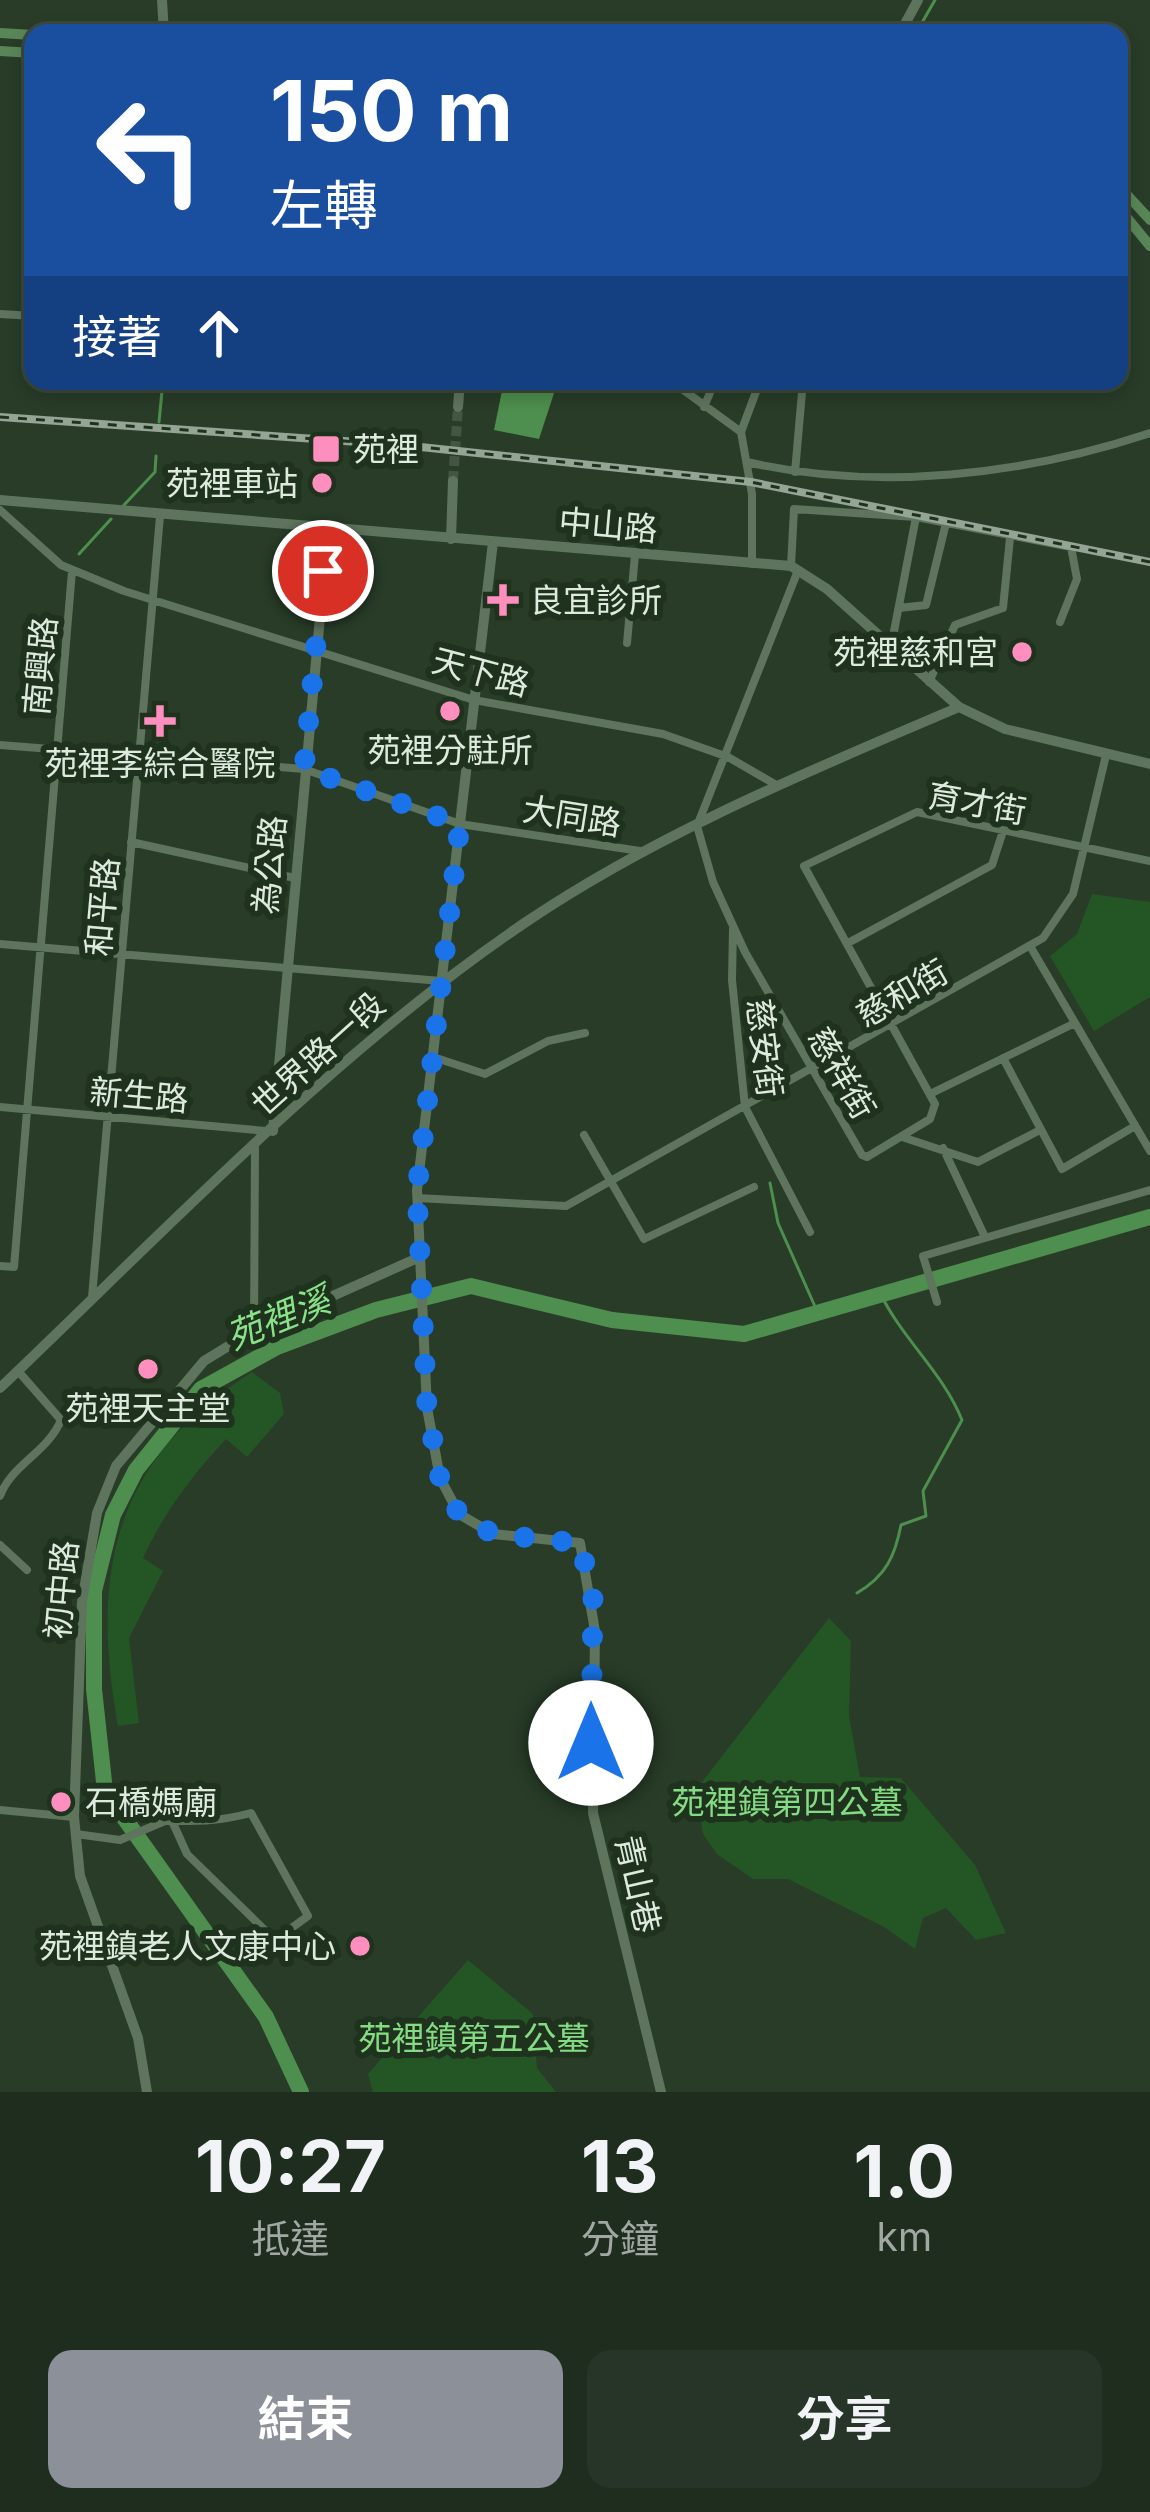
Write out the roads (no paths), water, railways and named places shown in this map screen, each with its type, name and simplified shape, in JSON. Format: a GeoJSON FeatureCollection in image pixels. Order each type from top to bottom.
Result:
{"type":"FeatureCollection","features":[{"type":"Feature","properties":{"kind":"main road"},"geometry":{"type":"LineString","coordinates":[[1128,196],[1150,220]]}},
{"type":"Feature","properties":{"kind":"main road"},"geometry":{"type":"LineString","coordinates":[[1128,219],[1150,246]]}},
{"type":"Feature","properties":{"kind":"street"},"geometry":{"type":"LineString","coordinates":[[458,407],[459,390]]}},
{"type":"Feature","properties":{"kind":"street"},"geometry":{"type":"LineString","coordinates":[[682,390],[741,432]]}},
{"type":"Feature","properties":{"kind":"street"},"geometry":{"type":"LineString","coordinates":[[704,407],[711,390]]}},
{"type":"Feature","properties":{"kind":"street"},"geometry":{"type":"LineString","coordinates":[[752,565],[748,462],[741,432],[757,390]]}},
{"type":"Feature","properties":{"kind":"street"},"geometry":{"type":"LineString","coordinates":[[795,472],[802,390]]}},
{"type":"Feature","properties":{"kind":"street"},"geometry":{"type":"LineString","coordinates":[[748,462],[795,472],[902,475],[1028,466],[1150,433]]}},
{"type":"Feature","properties":{"kind":"street"},"geometry":{"type":"LineString","coordinates":[[451,539],[453,482]]}},
{"type":"Feature","properties":{"kind":"street","name":"中山路"},"geometry":{"type":"LineString","coordinates":[[0,500],[794,569]]}},
{"type":"Feature","properties":{"kind":"street"},"geometry":{"type":"LineString","coordinates":[[697,826],[794,569],[794,509],[916,518],[1071,547],[1076,554],[1077,579],[1060,622]]}},
{"type":"Feature","properties":{"kind":"street","name":"天下路"},"geometry":{"type":"LineString","coordinates":[[0,510],[72,572],[474,700],[663,734],[725,756],[780,787]]}},
{"type":"Feature","properties":{"kind":"street","name":"和平路"},"geometry":{"type":"LineString","coordinates":[[92,1303],[160,516]]}},
{"type":"Feature","properties":{"kind":"street"},"geometry":{"type":"LineString","coordinates":[[891,648],[916,518]]}},
{"type":"Feature","properties":{"kind":"street"},"geometry":{"type":"LineString","coordinates":[[899,608],[926,605],[946,523]]}},
{"type":"Feature","properties":{"kind":"street","name":"為公路"},"geometry":{"type":"LineString","coordinates":[[273,1132],[328,530]]}},
{"type":"Feature","properties":{"kind":"street"},"geometry":{"type":"LineString","coordinates":[[929,682],[955,625],[1004,608],[1010,538]]}},
{"type":"Feature","properties":{"kind":"street"},"geometry":{"type":"LineString","coordinates":[[422,1256],[417,1194],[493,542]]}},
{"type":"Feature","properties":{"kind":"street"},"geometry":{"type":"LineString","coordinates":[[628,643],[634,554]]}},
{"type":"Feature","properties":{"kind":"street"},"geometry":{"type":"LineString","coordinates":[[794,569],[827,589],[959,707],[1005,729],[1150,764]]}},
{"type":"Feature","properties":{"kind":"street","name":"南興路"},"geometry":{"type":"LineString","coordinates":[[0,1266],[14,1267],[72,572]]}},
{"type":"Feature","properties":{"kind":"street"},"geometry":{"type":"LineString","coordinates":[[780,787],[959,707]]}},
{"type":"Feature","properties":{"kind":"street","name":"大同路"},"geometry":{"type":"LineString","coordinates":[[0,745],[304,769],[460,824],[643,851]]}},
{"type":"Feature","properties":{"kind":"street","name":"慈和街"},"geometry":{"type":"LineString","coordinates":[[417,1194],[566,1205],[1030,946],[1066,911],[1106,755]]}},
{"type":"Feature","properties":{"kind":"street","name":"世界路一段"},"geometry":{"type":"LineString","coordinates":[[0,1388],[355,1052],[441,981],[562,898],[643,851],[780,787]]}},
{"type":"Feature","properties":{"kind":"street","name":"育才街"},"geometry":{"type":"LineString","coordinates":[[848,944],[804,866],[917,812],[1150,861]]}},
{"type":"Feature","properties":{"kind":"street","name":"慈祥街"},"geometry":{"type":"LineString","coordinates":[[697,826],[712,882],[733,927],[867,1157],[901,1137]]}},
{"type":"Feature","properties":{"kind":"street"},"geometry":{"type":"LineString","coordinates":[[901,1137],[930,1119],[934,1104],[848,944],[992,865],[1003,831]]}},
{"type":"Feature","properties":{"kind":"street"},"geometry":{"type":"LineString","coordinates":[[131,842],[295,878]]}},
{"type":"Feature","properties":{"kind":"street","name":"慈安街"},"geometry":{"type":"LineString","coordinates":[[733,927],[732,980],[745,1108],[810,1232]]}},
{"type":"Feature","properties":{"kind":"street"},"geometry":{"type":"LineString","coordinates":[[0,944],[441,981]]}},
{"type":"Feature","properties":{"kind":"street"},"geometry":{"type":"LineString","coordinates":[[1030,946],[1150,1151]]}},
{"type":"Feature","properties":{"kind":"street"},"geometry":{"type":"LineString","coordinates":[[930,1094],[1075,1022]]}},
{"type":"Feature","properties":{"kind":"street"},"geometry":{"type":"LineString","coordinates":[[433,1057],[485,1074],[548,1041],[585,1033]]}},
{"type":"Feature","properties":{"kind":"street"},"geometry":{"type":"LineString","coordinates":[[1004,1058],[1062,1168],[1136,1126]]}},
{"type":"Feature","properties":{"kind":"street","name":"新生路"},"geometry":{"type":"LineString","coordinates":[[0,1106],[273,1132]]}},
{"type":"Feature","properties":{"kind":"street"},"geometry":{"type":"LineString","coordinates":[[901,1137],[978,1162],[1040,1130]]}},
{"type":"Feature","properties":{"kind":"street"},"geometry":{"type":"LineString","coordinates":[[584,1135],[644,1238],[754,1187]]}},
{"type":"Feature","properties":{"kind":"street"},"geometry":{"type":"LineString","coordinates":[[943,1147],[985,1238]]}},
{"type":"Feature","properties":{"kind":"street"},"geometry":{"type":"LineString","coordinates":[[254,1331],[255,1148]]}},
{"type":"Feature","properties":{"kind":"street"},"geometry":{"type":"LineString","coordinates":[[937,1302],[923,1256],[1150,1190]]}},
{"type":"Feature","properties":{"kind":"street","name":"初中路"},"geometry":{"type":"LineString","coordinates":[[147,2092],[137,2038],[80,1876],[74,1817],[82,1602],[97,1513],[116,1466],[205,1360],[254,1331],[422,1256]]}},
{"type":"Feature","properties":{"kind":"street","name":"青山巷"},"geometry":{"type":"LineString","coordinates":[[422,1256],[427,1408],[447,1499],[459,1514],[493,1534],[580,1543],[595,1631],[593,1814],[661,2092]]}},
{"type":"Feature","properties":{"kind":"street"},"geometry":{"type":"LineString","coordinates":[[0,1496],[6,1480],[40,1451],[61,1420],[18,1371]]}},
{"type":"Feature","properties":{"kind":"street"},"geometry":{"type":"LineString","coordinates":[[0,1545],[27,1570]]}},
{"type":"Feature","properties":{"kind":"street"},"geometry":{"type":"LineString","coordinates":[[0,1810],[74,1817]]}},
{"type":"Feature","properties":{"kind":"street"},"geometry":{"type":"LineString","coordinates":[[76,1834],[120,1840],[168,1821],[206,1826],[251,1813],[308,1916],[275,1940],[187,1854],[168,1821]]}},
{"type":"Feature","properties":{"kind":"waterway"},"geometry":{"type":"LineString","coordinates":[[921,24],[935,0]]}},
{"type":"Feature","properties":{"kind":"waterway"},"geometry":{"type":"LineString","coordinates":[[159,422],[162,390]]}},
{"type":"Feature","properties":{"kind":"waterway"},"geometry":{"type":"LineString","coordinates":[[124,505],[155,472],[156,456]]}},
{"type":"Feature","properties":{"kind":"waterway"},"geometry":{"type":"LineString","coordinates":[[79,554],[111,519]]}},
{"type":"Feature","properties":{"kind":"waterway"},"geometry":{"type":"LineString","coordinates":[[770,1183],[778,1223],[817,1311]]}},
{"type":"Feature","properties":{"kind":"waterway","name":"苑裡溪"},"geometry":{"type":"LineString","coordinates":[[301,2092],[266,2017],[105,1791],[94,1689],[94,1591],[113,1515],[136,1470],[201,1389],[277,1347],[376,1310],[471,1286],[612,1320],[744,1334],[1150,1217]]}},
{"type":"Feature","properties":{"kind":"waterway"},"geometry":{"type":"LineString","coordinates":[[857,1593],[888,1564],[901,1525],[926,1516],[923,1491],[962,1420],[880,1293]]}},
{"type":"Feature","properties":{"kind":"tunnel"},"geometry":{"type":"LineString","coordinates":[[453,481],[458,407]]}},
{"type":"Feature","properties":{"kind":"railway"},"geometry":{"type":"LineString","coordinates":[[0,417],[402,445],[751,482],[1150,562]]}},
{"type":"Feature","properties":{"kind":"place","name":"苑裡"},"geometry":{"type":"Point","coordinates":[326,449]}},
{"type":"Feature","properties":{"kind":"place","name":"苑裡車站"},"geometry":{"type":"Point","coordinates":[322,483]}},
{"type":"Feature","properties":{"kind":"place","name":"良宜診所"},"geometry":{"type":"Point","coordinates":[503,600]}},
{"type":"Feature","properties":{"kind":"place","name":"苑裡慈和宮"},"geometry":{"type":"Point","coordinates":[1022,652]}},
{"type":"Feature","properties":{"kind":"place","name":"苑裡分駐所"},"geometry":{"type":"Point","coordinates":[450,711]}},
{"type":"Feature","properties":{"kind":"place","name":"苑裡李綜合醫院"},"geometry":{"type":"Point","coordinates":[160,721]}},
{"type":"Feature","properties":{"kind":"place","name":"苑裡天主堂"},"geometry":{"type":"Point","coordinates":[148,1369]}},
{"type":"Feature","properties":{"kind":"place","name":"石橋媽廟"},"geometry":{"type":"Point","coordinates":[61,1802]}},
{"type":"Feature","properties":{"kind":"place","name":"苑裡鎮老人文康中心"},"geometry":{"type":"Point","coordinates":[360,1946]}},
{"type":"Feature","properties":{"kind":"park label","name":"苑裡鎮第四公墓"},"geometry":{"type":"Point","coordinates":[787,1802]}},
{"type":"Feature","properties":{"kind":"park label","name":"苑裡鎮第五公墓"},"geometry":{"type":"Point","coordinates":[474,2038]}}]}
